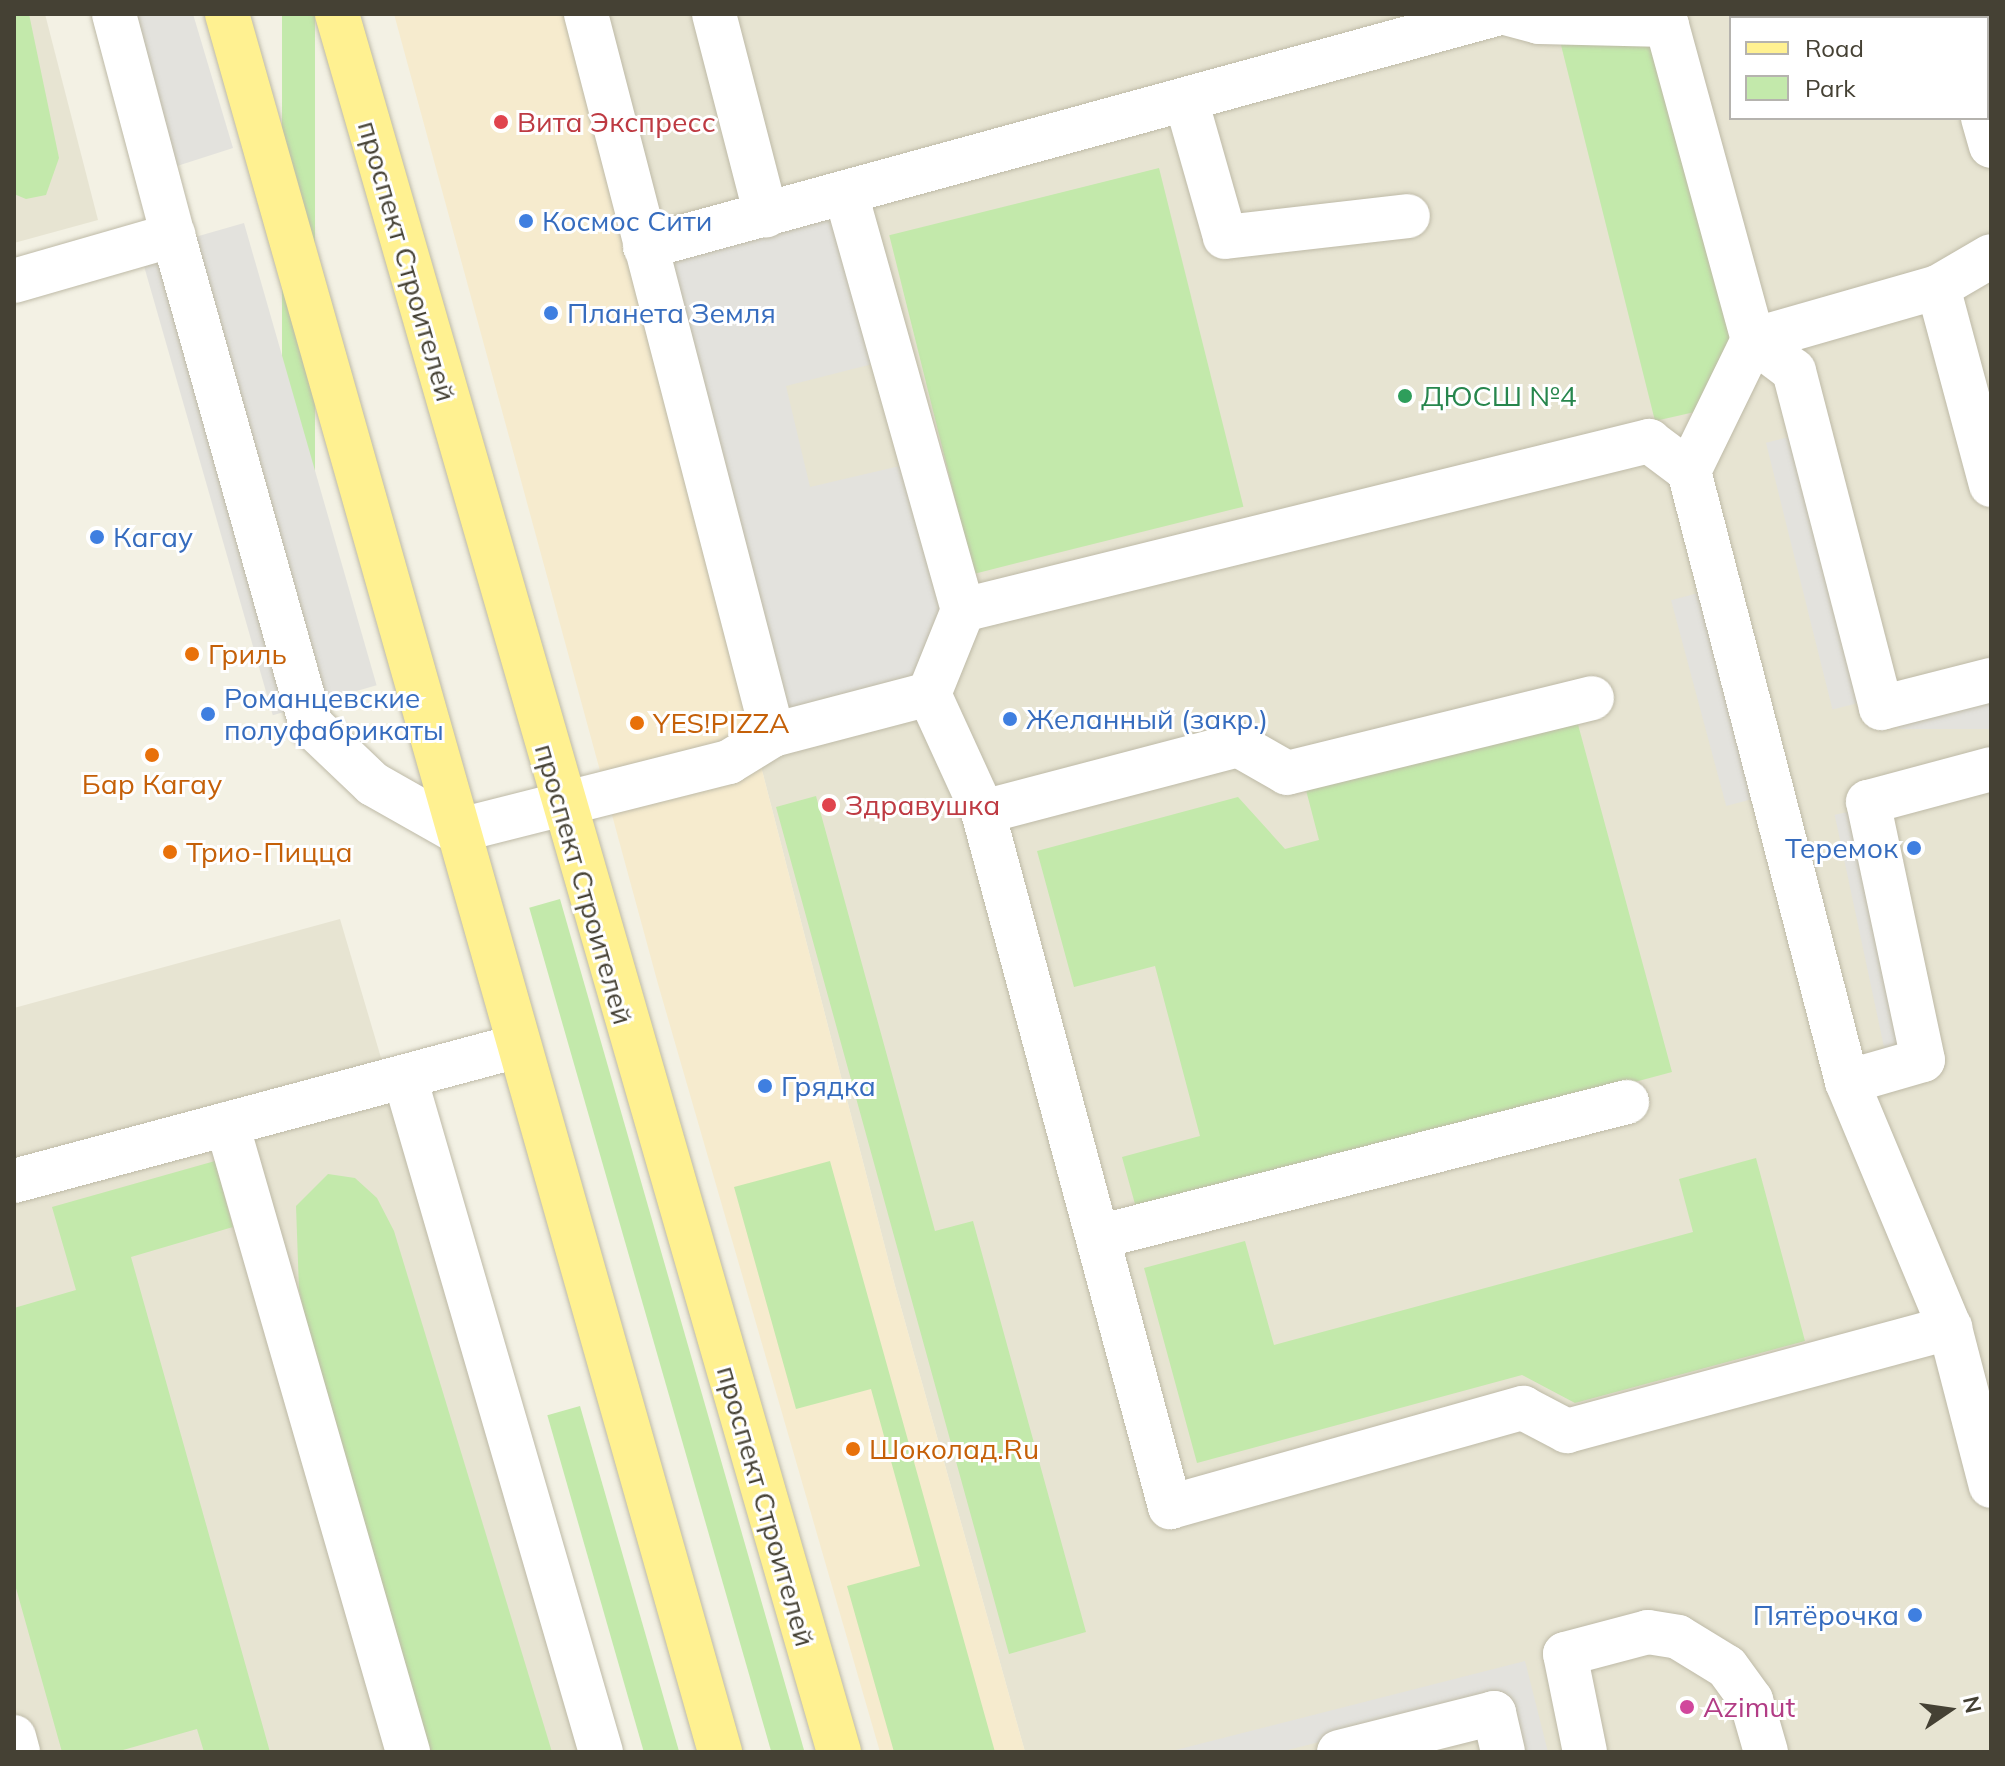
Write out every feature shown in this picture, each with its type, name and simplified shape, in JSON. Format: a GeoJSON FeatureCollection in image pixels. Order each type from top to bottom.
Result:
{"type":"FeatureCollection","features":[{"type":"Feature","properties":{"kind":"main road"},"geometry":{"type":"LineString","coordinates":[[227,14],[514,1047],[720,1752]]}},
{"type":"Feature","properties":{"kind":"main road","name":"проспект Строителей"},"geometry":{"type":"LineString","coordinates":[[337,14],[561,805],[839,1752]]}},
{"type":"Feature","properties":{"kind":"lane"},"geometry":{"type":"LineString","coordinates":[[114,14],[311,725],[373,784],[456,831],[729,762],[773,735],[929,694]]}},
{"type":"Feature","properties":{"kind":"lane"},"geometry":{"type":"LineString","coordinates":[[586,14],[773,735]]}},
{"type":"Feature","properties":{"kind":"lane"},"geometry":{"type":"LineString","coordinates":[[645,247],[1496,14]]}},
{"type":"Feature","properties":{"kind":"lane"},"geometry":{"type":"LineString","coordinates":[[1509,14],[1539,22],[1679,18],[1753,340],[1689,471]]}},
{"type":"Feature","properties":{"kind":"lane"},"geometry":{"type":"LineString","coordinates":[[724,16],[766,215]]}},
{"type":"Feature","properties":{"kind":"lane"},"geometry":{"type":"LineString","coordinates":[[1186,100],[1225,237],[1408,216]]}},
{"type":"Feature","properties":{"kind":"lane"},"geometry":{"type":"LineString","coordinates":[[1984,120],[1991,146]]}},
{"type":"Feature","properties":{"kind":"lane"},"geometry":{"type":"LineString","coordinates":[[846,194],[963,610],[929,694],[983,812],[1102,1236],[1170,1507],[1523,1408],[1567,1431],[1950,1328]]}},
{"type":"Feature","properties":{"kind":"lane"},"geometry":{"type":"LineString","coordinates":[[14,281],[173,235]]}},
{"type":"Feature","properties":{"kind":"lane"},"geometry":{"type":"LineString","coordinates":[[1753,340],[1938,287],[1991,256]]}},
{"type":"Feature","properties":{"kind":"lane"},"geometry":{"type":"LineString","coordinates":[[1938,287],[1991,485]]}},
{"type":"Feature","properties":{"kind":"lane"},"geometry":{"type":"LineString","coordinates":[[1753,340],[1794,371],[1881,708],[1991,680]]}},
{"type":"Feature","properties":{"kind":"lane"},"geometry":{"type":"LineString","coordinates":[[963,610],[1319,515],[1649,441],[1689,471],[1847,1082],[1950,1328],[1991,1486]]}},
{"type":"Feature","properties":{"kind":"lane"},"geometry":{"type":"LineString","coordinates":[[983,812],[1238,745],[1287,773],[1592,698]]}},
{"type":"Feature","properties":{"kind":"lane"},"geometry":{"type":"LineString","coordinates":[[1847,1082],[1923,1060],[1868,802],[1991,769]]}},
{"type":"Feature","properties":{"kind":"lane"},"geometry":{"type":"LineString","coordinates":[[14,1181],[514,1047]]}},
{"type":"Feature","properties":{"kind":"lane"},"geometry":{"type":"LineString","coordinates":[[405,1078],[601,1752]]}},
{"type":"Feature","properties":{"kind":"lane"},"geometry":{"type":"LineString","coordinates":[[1102,1236],[1627,1102]]}},
{"type":"Feature","properties":{"kind":"lane"},"geometry":{"type":"LineString","coordinates":[[227,1124],[408,1752]]}},
{"type":"Feature","properties":{"kind":"lane"},"geometry":{"type":"LineString","coordinates":[[1585,1752],[1565,1654],[1648,1632],[1678,1637],[1727,1667],[1751,1700],[1766,1752]]}},
{"type":"Feature","properties":{"kind":"lane"},"geometry":{"type":"LineString","coordinates":[[1339,1752],[1494,1713],[1503,1752]]}},
{"type":"Feature","properties":{"kind":"lane"},"geometry":{"type":"LineString","coordinates":[[14,1737],[18,1752]]}},
{"type":"Feature","properties":{"kind":"shaded area"},"geometry":{"type":"Polygon","coordinates":[[[14,14],[45,14],[98,220],[14,243],[14,14]]]}},
{"type":"Feature","properties":{"kind":"shaded area"},"geometry":{"type":"Polygon","coordinates":[[[130,14],[193,14],[233,148],[174,167],[130,14]]]}},
{"type":"Feature","properties":{"kind":"shaded area"},"geometry":{"type":"Polygon","coordinates":[[[394,14],[567,14],[895,1286],[1025,1752],[880,1752],[658,984],[394,14]]]}},
{"type":"Feature","properties":{"kind":"shaded area"},"geometry":{"type":"Polygon","coordinates":[[[567,14],[1991,14],[1991,1752],[1025,1752],[895,1286],[567,14]]]}},
{"type":"Feature","properties":{"kind":"shaded area"},"geometry":{"type":"Polygon","coordinates":[[[846,194],[892,359],[786,386],[810,487],[921,461],[963,610],[929,694],[773,735],[645,247],[846,194]]]}},
{"type":"Feature","properties":{"kind":"shaded area"},"geometry":{"type":"Polygon","coordinates":[[[244,223],[377,685],[273,715],[140,253],[244,223]]]}},
{"type":"Feature","properties":{"kind":"shaded area"},"geometry":{"type":"Polygon","coordinates":[[[1797,435],[1864,702],[1832,710],[1766,443],[1797,435]]]}},
{"type":"Feature","properties":{"kind":"shaded area"},"geometry":{"type":"Polygon","coordinates":[[[1702,592],[1757,798],[1726,806],[1671,600],[1702,592]]]}},
{"type":"Feature","properties":{"kind":"shaded area"},"geometry":{"type":"Polygon","coordinates":[[[1898,696],[1991,696],[1991,729],[1898,729],[1898,696]]]}},
{"type":"Feature","properties":{"kind":"shaded area"},"geometry":{"type":"Polygon","coordinates":[[[1862,809],[1913,1051],[1886,1056],[1835,815],[1862,809]]]}},
{"type":"Feature","properties":{"kind":"shaded area"},"geometry":{"type":"Polygon","coordinates":[[[340,919],[586,1752],[14,1752],[14,1008],[340,919]]]}},
{"type":"Feature","properties":{"kind":"shaded area"},"geometry":{"type":"Polygon","coordinates":[[[1525,1661],[1548,1752],[1515,1752],[1500,1696],[1280,1752],[1168,1752],[1525,1661]]]}},
{"type":"Feature","properties":{"kind":"green space"},"geometry":{"type":"Polygon","coordinates":[[[14,14],[29,14],[59,158],[46,195],[26,199],[14,194],[14,14]]]}},
{"type":"Feature","properties":{"kind":"green space"},"geometry":{"type":"Polygon","coordinates":[[[282,14],[315,14],[315,706],[282,706],[282,14]]]}},
{"type":"Feature","properties":{"kind":"green space"},"geometry":{"type":"Polygon","coordinates":[[[1558,33],[1656,41],[1739,340],[1708,409],[1655,421],[1558,33]]]}},
{"type":"Feature","properties":{"kind":"green space"},"geometry":{"type":"Polygon","coordinates":[[[1159,168],[1243,507],[974,574],[889,235],[1159,168]]]}},
{"type":"Feature","properties":{"kind":"green space"},"geometry":{"type":"Polygon","coordinates":[[[1576,717],[1672,1072],[1138,1215],[1122,1157],[1200,1136],[1155,966],[1074,987],[1037,851],[1238,797],[1285,849],[1319,840],[1306,790],[1576,717]]]}},
{"type":"Feature","properties":{"kind":"green space"},"geometry":{"type":"Polygon","coordinates":[[[816,796],[935,1231],[973,1221],[1086,1632],[1009,1654],[776,807],[816,796]]]}},
{"type":"Feature","properties":{"kind":"green space"},"geometry":{"type":"Polygon","coordinates":[[[560,899],[804,1751],[771,1752],[529,908],[560,899]]]}},
{"type":"Feature","properties":{"kind":"green space"},"geometry":{"type":"Polygon","coordinates":[[[1756,1158],[1805,1341],[1575,1403],[1522,1375],[1197,1463],[1144,1268],[1245,1241],[1274,1345],[1693,1232],[1679,1179],[1756,1158]]]}},
{"type":"Feature","properties":{"kind":"green space"},"geometry":{"type":"Polygon","coordinates":[[[215,1161],[233,1227],[131,1257],[270,1752],[204,1752],[197,1729],[116,1752],[62,1752],[14,1581],[14,1308],[76,1290],[52,1207],[215,1161]]]}},
{"type":"Feature","properties":{"kind":"green space"},"geometry":{"type":"Polygon","coordinates":[[[830,1161],[995,1752],[894,1752],[847,1586],[920,1566],[871,1389],[796,1409],[734,1187],[830,1161]]]}},
{"type":"Feature","properties":{"kind":"green space"},"geometry":{"type":"Polygon","coordinates":[[[328,1174],[355,1178],[377,1198],[394,1231],[552,1752],[426,1752],[350,1515],[299,1290],[296,1206],[328,1174]]]}},
{"type":"Feature","properties":{"kind":"green space"},"geometry":{"type":"Polygon","coordinates":[[[580,1406],[679,1752],[644,1752],[547,1415],[580,1406]]]}},
{"type":"Feature","properties":{"kind":"place","name":"Вита Экспресс"},"geometry":{"type":"Point","coordinates":[501,122]}},
{"type":"Feature","properties":{"kind":"place","name":"Космос Сити"},"geometry":{"type":"Point","coordinates":[526,221]}},
{"type":"Feature","properties":{"kind":"place","name":"Планета Земля"},"geometry":{"type":"Point","coordinates":[551,313]}},
{"type":"Feature","properties":{"kind":"place","name":"ДЮСШ №4"},"geometry":{"type":"Point","coordinates":[1405,396]}},
{"type":"Feature","properties":{"kind":"place","name":"Кагау"},"geometry":{"type":"Point","coordinates":[97,537]}},
{"type":"Feature","properties":{"kind":"place","name":"Гриль"},"geometry":{"type":"Point","coordinates":[192,654]}},
{"type":"Feature","properties":{"kind":"place","name":"Романцевские полуфабрикаты"},"geometry":{"type":"Point","coordinates":[208,714]}},
{"type":"Feature","properties":{"kind":"place","name":"Желанный (закр.)"},"geometry":{"type":"Point","coordinates":[1010,719]}},
{"type":"Feature","properties":{"kind":"place","name":"YES!PIZZA"},"geometry":{"type":"Point","coordinates":[637,723]}},
{"type":"Feature","properties":{"kind":"place","name":"Бар Кагау"},"geometry":{"type":"Point","coordinates":[152,755]}},
{"type":"Feature","properties":{"kind":"place","name":"Здравушка"},"geometry":{"type":"Point","coordinates":[829,805]}},
{"type":"Feature","properties":{"kind":"place","name":"Теремок"},"geometry":{"type":"Point","coordinates":[1914,848]}},
{"type":"Feature","properties":{"kind":"place","name":"Трио-Пицца"},"geometry":{"type":"Point","coordinates":[170,852]}},
{"type":"Feature","properties":{"kind":"place","name":"Грядка"},"geometry":{"type":"Point","coordinates":[765,1086]}},
{"type":"Feature","properties":{"kind":"place","name":"Шоколад.Ru"},"geometry":{"type":"Point","coordinates":[853,1449]}},
{"type":"Feature","properties":{"kind":"place","name":"Пятёрочка"},"geometry":{"type":"Point","coordinates":[1915,1615]}},
{"type":"Feature","properties":{"kind":"place","name":"Azimut"},"geometry":{"type":"Point","coordinates":[1687,1707]}}]}
